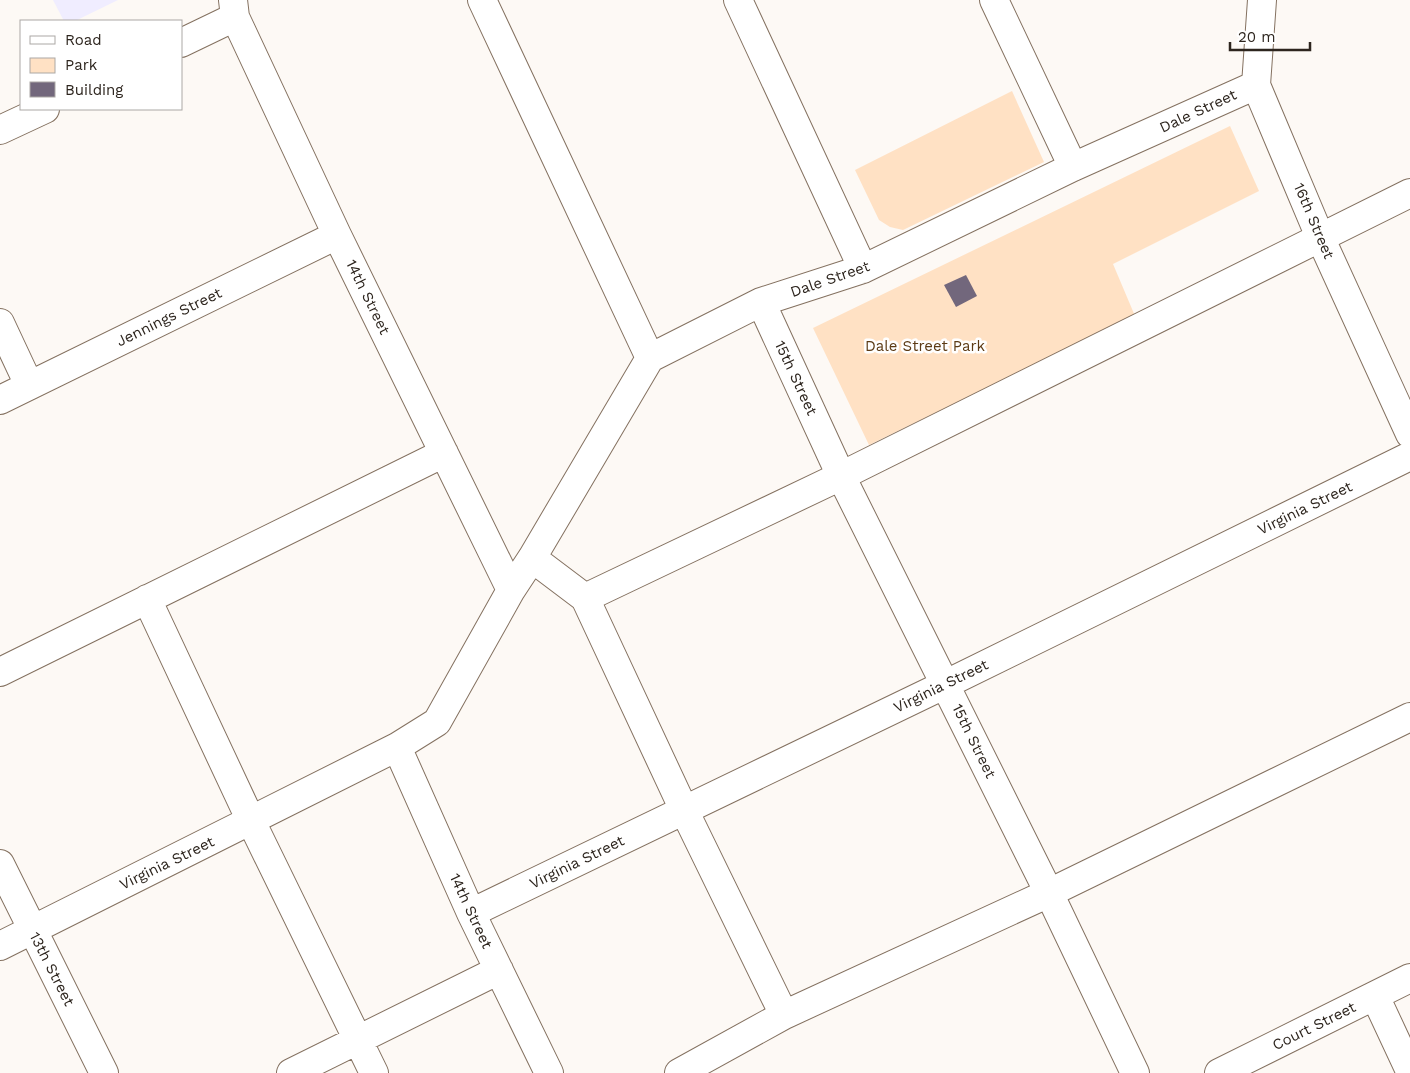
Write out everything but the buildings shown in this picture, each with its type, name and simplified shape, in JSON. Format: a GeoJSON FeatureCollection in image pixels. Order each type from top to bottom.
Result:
{"type":"FeatureCollection","features":[{"type":"Feature","properties":{"kind":"street"},"geometry":{"type":"LineString","coordinates":[[482,0],[650,358],[532,558],[511,590]]}},
{"type":"Feature","properties":{"kind":"street"},"geometry":{"type":"LineString","coordinates":[[738,0],[862,269]]}},
{"type":"Feature","properties":{"kind":"street"},"geometry":{"type":"LineString","coordinates":[[994,0],[1073,167]]}},
{"type":"Feature","properties":{"kind":"street","name":"16th Street"},"geometry":{"type":"LineString","coordinates":[[1262,0],[1256,85],[1320,237],[1410,434]]}},
{"type":"Feature","properties":{"kind":"street"},"geometry":{"type":"LineString","coordinates":[[182,42],[234,9]]}},
{"type":"Feature","properties":{"kind":"street","name":"14th Street"},"geometry":{"type":"LineString","coordinates":[[234,9],[338,235],[511,590]]}},
{"type":"Feature","properties":{"kind":"street","name":"Dale Street"},"geometry":{"type":"LineString","coordinates":[[650,358],[760,302],[862,269],[1073,167],[1256,85]]}},
{"type":"Feature","properties":{"kind":"street"},"geometry":{"type":"LineString","coordinates":[[0,130],[43,110]]}},
{"type":"Feature","properties":{"kind":"street"},"geometry":{"type":"LineString","coordinates":[[585,598],[841,476],[1410,193]]}},
{"type":"Feature","properties":{"kind":"street","name":"Jennings Street"},"geometry":{"type":"LineString","coordinates":[[0,400],[338,235]]}},
{"type":"Feature","properties":{"kind":"street","name":"15th Street"},"geometry":{"type":"LineString","coordinates":[[760,302],[841,476],[1049,893],[1135,1073]]}},
{"type":"Feature","properties":{"kind":"street"},"geometry":{"type":"LineString","coordinates":[[0,324],[29,385]]}},
{"type":"Feature","properties":{"kind":"street"},"geometry":{"type":"LineString","coordinates":[[0,672],[444,453]]}},
{"type":"Feature","properties":{"kind":"street","name":"Virginia Street"},"geometry":{"type":"LineString","coordinates":[[471,913],[946,684],[1410,456]]}},
{"type":"Feature","properties":{"kind":"street"},"geometry":{"type":"LineString","coordinates":[[532,558],[585,598],[684,810],[784,1015]]}},
{"type":"Feature","properties":{"kind":"street","name":"Virginia Street"},"geometry":{"type":"LineString","coordinates":[[0,946],[251,822],[397,747],[437,722],[511,590]]}},
{"type":"Feature","properties":{"kind":"street"},"geometry":{"type":"LineString","coordinates":[[147,599],[251,822],[374,1073]]}},
{"type":"Feature","properties":{"kind":"street"},"geometry":{"type":"LineString","coordinates":[[679,1073],[784,1015],[1049,893],[1410,717]]}},
{"type":"Feature","properties":{"kind":"street","name":"14th Street"},"geometry":{"type":"LineString","coordinates":[[397,747],[471,913],[549,1073]]}},
{"type":"Feature","properties":{"kind":"street","name":"13th Street"},"geometry":{"type":"LineString","coordinates":[[0,864],[104,1073]]}},
{"type":"Feature","properties":{"kind":"street"},"geometry":{"type":"LineString","coordinates":[[291,1073],[499,970]]}},
{"type":"Feature","properties":{"kind":"street","name":"Court Street"},"geometry":{"type":"LineString","coordinates":[[1219,1073],[1410,978]]}},
{"type":"Feature","properties":{"kind":"street"},"geometry":{"type":"LineString","coordinates":[[1375,996],[1410,1071]]}},
{"type":"Feature","properties":{"kind":"shaded area"},"geometry":{"type":"Polygon","coordinates":[[[53,0],[118,0],[77,20],[63,20],[53,0]]]}},
{"type":"Feature","properties":{"kind":"green space"},"geometry":{"type":"Polygon","coordinates":[[[1012,91],[1044,162],[903,230],[890,227],[879,220],[855,170],[1012,91]]]}},
{"type":"Feature","properties":{"kind":"green space","name":"Dale Street Park"},"geometry":{"type":"Polygon","coordinates":[[[1230,126],[1259,191],[1113,264],[1135,316],[869,445],[813,328],[1230,126]]]}}]}
